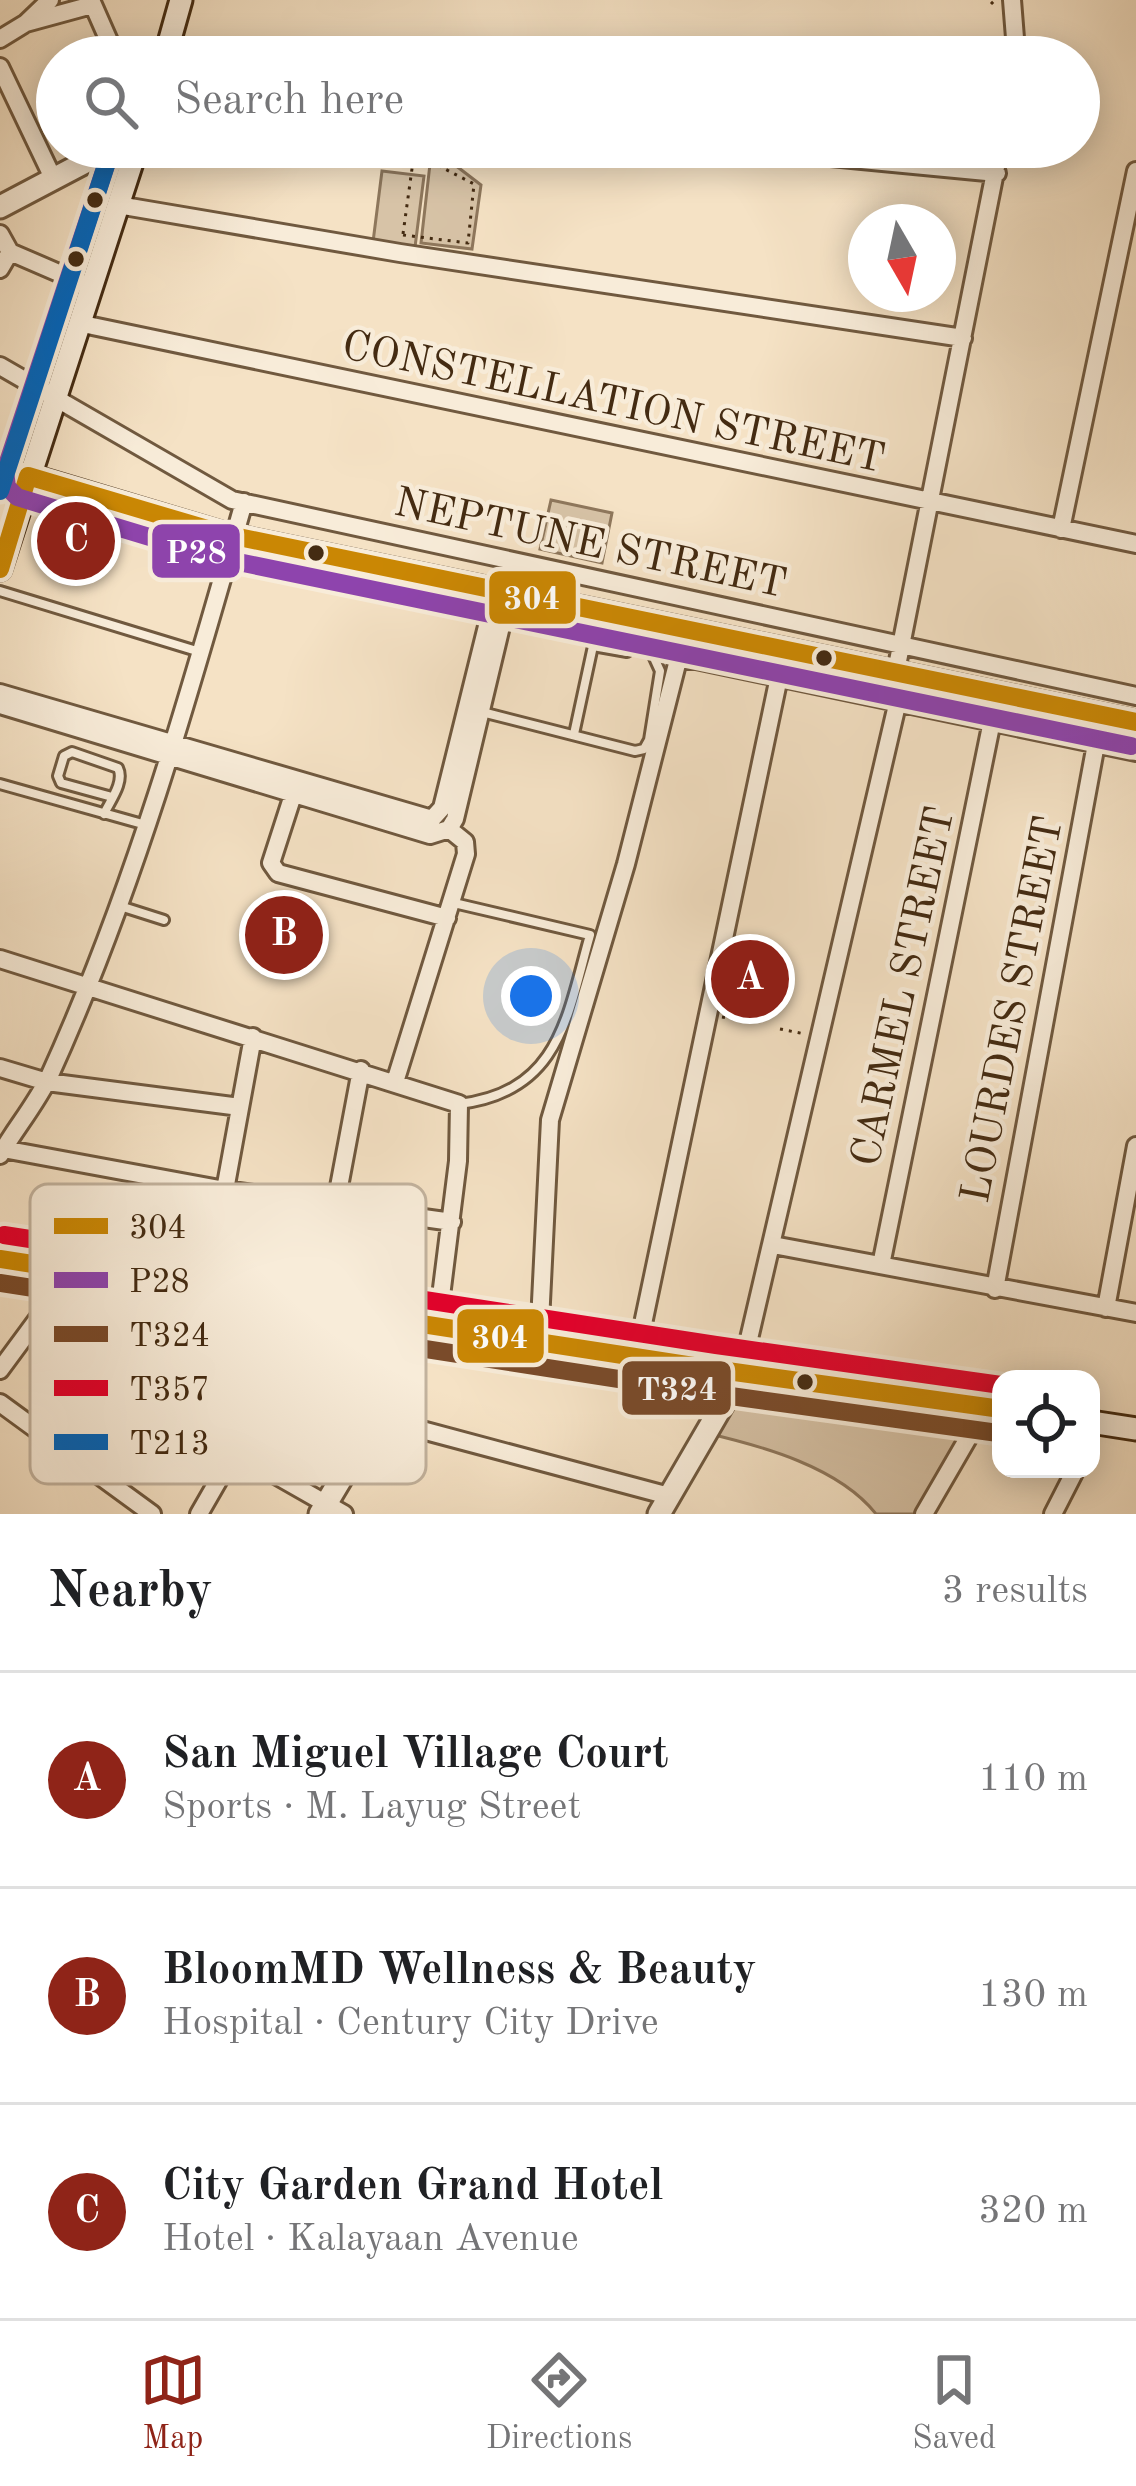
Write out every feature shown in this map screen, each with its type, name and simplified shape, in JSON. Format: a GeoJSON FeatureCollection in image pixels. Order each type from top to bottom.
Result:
{"type":"FeatureCollection","features":[{"type":"Feature","properties":{"kind":"main road"},"geometry":{"type":"LineString","coordinates":[[171,36],[182,0]]}},
{"type":"Feature","properties":{"kind":"main road"},"geometry":{"type":"LineString","coordinates":[[0,207],[73,168]]}},
{"type":"Feature","properties":{"kind":"main road"},"geometry":{"type":"LineString","coordinates":[[0,569],[130,168]]}},
{"type":"Feature","properties":{"kind":"main road"},"geometry":{"type":"LineString","coordinates":[[0,467],[25,485],[232,544],[502,591],[640,632],[900,674],[1136,722]]}},
{"type":"Feature","properties":{"kind":"main road"},"geometry":{"type":"LineString","coordinates":[[0,487],[25,485]]}},
{"type":"Feature","properties":{"kind":"main road"},"geometry":{"type":"LineString","coordinates":[[0,1259],[30,1264]]}},
{"type":"Feature","properties":{"kind":"main road"},"geometry":{"type":"LineString","coordinates":[[426,1324],[992,1408]]}},
{"type":"Feature","properties":{"kind":"main road"},"geometry":{"type":"LineString","coordinates":[[426,1337],[433,1325]]}},
{"type":"Feature","properties":{"kind":"main road"},"geometry":{"type":"LineString","coordinates":[[664,1505],[741,1373]]}},
{"type":"Feature","properties":{"kind":"main road"},"geometry":{"type":"LineString","coordinates":[[1100,1428],[1136,1430]]}},
{"type":"Feature","properties":{"kind":"main road"},"geometry":{"type":"LineString","coordinates":[[330,1512],[344,1484]]}},
{"type":"Feature","properties":{"kind":"street"},"geometry":{"type":"LineString","coordinates":[[0,39],[50,0]]}},
{"type":"Feature","properties":{"kind":"street"},"geometry":{"type":"LineString","coordinates":[[1012,0],[1015,36]]}},
{"type":"Feature","properties":{"kind":"street"},"geometry":{"type":"LineString","coordinates":[[996,1],[1004,36]]}},
{"type":"Feature","properties":{"kind":"street"},"geometry":{"type":"LineString","coordinates":[[26,23],[92,2],[107,36]]}},
{"type":"Feature","properties":{"kind":"street"},"geometry":{"type":"LineString","coordinates":[[0,67],[36,142]]}},
{"type":"Feature","properties":{"kind":"street"},"geometry":{"type":"LineString","coordinates":[[48,168],[53,178]]}},
{"type":"Feature","properties":{"kind":"street"},"geometry":{"type":"LineString","coordinates":[[944,168],[997,173]]}},
{"type":"Feature","properties":{"kind":"street"},"geometry":{"type":"LineString","coordinates":[[741,1373],[900,674],[998,168]]}},
{"type":"Feature","properties":{"kind":"street"},"geometry":{"type":"LineString","coordinates":[[1061,529],[1136,171]]}},
{"type":"Feature","properties":{"kind":"street"},"geometry":{"type":"LineString","coordinates":[[118,205],[402,244],[963,338]]}},
{"type":"Feature","properties":{"kind":"street"},"geometry":{"type":"LineString","coordinates":[[0,234],[10,252],[91,287]]}},
{"type":"Feature","properties":{"kind":"street"},"geometry":{"type":"LineString","coordinates":[[0,269],[10,252]]}},
{"type":"Feature","properties":{"kind":"street","name":"CONSTELLATION STREET"},"geometry":{"type":"LineString","coordinates":[[78,323],[1136,544]]}},
{"type":"Feature","properties":{"kind":"street","name":"NEPTUNE STREET"},"geometry":{"type":"LineString","coordinates":[[0,366],[232,500],[1136,696]]}},
{"type":"Feature","properties":{"kind":"street"},"geometry":{"type":"LineString","coordinates":[[190,1184],[2,1152],[47,1082],[86,987],[171,751],[244,502]]}},
{"type":"Feature","properties":{"kind":"street"},"geometry":{"type":"LineString","coordinates":[[449,829],[502,591]]}},
{"type":"Feature","properties":{"kind":"street"},"geometry":{"type":"LineString","coordinates":[[538,1342],[550,1120],[626,864],[678,660],[1136,752]]}},
{"type":"Feature","properties":{"kind":"street"},"geometry":{"type":"LineString","coordinates":[[636,1358],[779,677]]}},
{"type":"Feature","properties":{"kind":"street"},"geometry":{"type":"LineString","coordinates":[[0,693],[171,751]]}},
{"type":"Feature","properties":{"kind":"street"},"geometry":{"type":"LineString","coordinates":[[0,705],[217,764],[293,796],[420,834],[449,829],[465,842],[450,911],[395,1082]]}},
{"type":"Feature","properties":{"kind":"street"},"geometry":{"type":"LineString","coordinates":[[257,783],[432,819],[442,808],[473,710]]}},
{"type":"Feature","properties":{"kind":"street","name":"CARMEL STREET"},"geometry":{"type":"LineString","coordinates":[[880,1265],[992,721]]}},
{"type":"Feature","properties":{"kind":"street","name":"LOURDES STREET"},"geometry":{"type":"LineString","coordinates":[[995,1288],[1096,744]]}},
{"type":"Feature","properties":{"kind":"street"},"geometry":{"type":"LineString","coordinates":[[293,796],[271,863],[278,873],[450,911]]}},
{"type":"Feature","properties":{"kind":"street"},"geometry":{"type":"LineString","coordinates":[[0,959],[459,1104],[452,1222],[433,1325]]}},
{"type":"Feature","properties":{"kind":"street"},"geometry":{"type":"LineString","coordinates":[[226,1184],[253,1037]]}},
{"type":"Feature","properties":{"kind":"street"},"geometry":{"type":"LineString","coordinates":[[0,1068],[47,1082],[240,1107]]}},
{"type":"Feature","properties":{"kind":"street"},"geometry":{"type":"LineString","coordinates":[[340,1184],[361,1070]]}},
{"type":"Feature","properties":{"kind":"street"},"geometry":{"type":"LineString","coordinates":[[1106,1308],[1136,1145]]}},
{"type":"Feature","properties":{"kind":"street"},"geometry":{"type":"LineString","coordinates":[[426,1219],[452,1222]]}},
{"type":"Feature","properties":{"kind":"street"},"geometry":{"type":"LineString","coordinates":[[773,1245],[1136,1313]]}},
{"type":"Feature","properties":{"kind":"street"},"geometry":{"type":"LineString","coordinates":[[0,1370],[6,1354],[30,1329]]}},
{"type":"Feature","properties":{"kind":"street"},"geometry":{"type":"LineString","coordinates":[[0,1402],[30,1424]]}},
{"type":"Feature","properties":{"kind":"street"},"geometry":{"type":"LineString","coordinates":[[924,1514],[992,1411]]}},
{"type":"Feature","properties":{"kind":"street"},"geometry":{"type":"LineString","coordinates":[[426,1433],[664,1505]]}},
{"type":"Feature","properties":{"kind":"street"},"geometry":{"type":"LineString","coordinates":[[1053,1514],[1071,1478]]}},
{"type":"Feature","properties":{"kind":"street"},"geometry":{"type":"LineString","coordinates":[[111,1484],[152,1514]]}},
{"type":"Feature","properties":{"kind":"street"},"geometry":{"type":"LineString","coordinates":[[199,1514],[218,1484]]}},
{"type":"Feature","properties":{"kind":"street"},"geometry":{"type":"LineString","coordinates":[[286,1484],[330,1512]]}},
{"type":"Feature","properties":{"kind":"lane"},"geometry":{"type":"LineString","coordinates":[[0,591],[202,653]]}},
{"type":"Feature","properties":{"kind":"lane"},"geometry":{"type":"LineString","coordinates":[[574,734],[597,632]]}},
{"type":"Feature","properties":{"kind":"lane"},"geometry":{"type":"LineString","coordinates":[[473,710],[635,751],[644,749],[660,670],[650,649],[640,632],[628,652],[593,646]]}},
{"type":"Feature","properties":{"kind":"lane"},"geometry":{"type":"LineString","coordinates":[[104,814],[121,778],[118,769],[72,752],[64,756],[58,776],[62,783],[112,797]]}},
{"type":"Feature","properties":{"kind":"lane"},"geometry":{"type":"LineString","coordinates":[[0,784],[146,825]]}},
{"type":"Feature","properties":{"kind":"lane"},"geometry":{"type":"LineString","coordinates":[[116,905],[164,920]]}},
{"type":"Feature","properties":{"kind":"lane"},"geometry":{"type":"LineString","coordinates":[[450,911],[590,935],[563,1028],[544,1065],[509,1090],[459,1104]]}},
{"type":"Feature","properties":{"kind":"path"},"geometry":{"type":"LineString","coordinates":[[413,168],[402,244],[467,243],[475,184],[447,168]]}},
{"type":"Feature","properties":{"kind":"path"},"geometry":{"type":"LineString","coordinates":[[707,1014],[744,1021]]}},
{"type":"Feature","properties":{"kind":"path"},"geometry":{"type":"LineString","coordinates":[[780,1029],[819,1036]]}},
{"type":"Feature","properties":{"kind":"shaded area"},"geometry":{"type":"Polygon","coordinates":[[[430,168],[459,168],[481,185],[472,249],[421,243],[430,168]]]}},
{"type":"Feature","properties":{"kind":"shaded area"},"geometry":{"type":"Polygon","coordinates":[[[382,171],[424,176],[415,247],[373,242],[382,171]]]}},
{"type":"Feature","properties":{"kind":"shaded area"},"geometry":{"type":"Polygon","coordinates":[[[551,500],[612,513],[602,563],[540,549],[551,500]]]}},
{"type":"Feature","properties":{"kind":"shaded area"},"geometry":{"type":"Polygon","coordinates":[[[735,945],[778,953],[764,1015],[722,1006],[735,945]]]}},
{"type":"Feature","properties":{"kind":"shaded area"},"geometry":{"type":"Polygon","coordinates":[[[734,1385],[949,1412],[959,1417],[963,1433],[914,1514],[876,1514],[821,1471],[775,1452],[706,1433],[734,1385]]]}},
{"type":"Feature","properties":{"kind":"transit line","name":"P28"},"geometry":{"type":"LineString","coordinates":[[105,168],[5,471],[7,487],[17,497],[219,558],[1131,746]]}},
{"type":"Feature","properties":{"kind":"transit line","name":"T213"},"geometry":{"type":"LineString","coordinates":[[0,491],[105,168]]}},
{"type":"Feature","properties":{"kind":"transit line","name":"304"},"geometry":{"type":"LineString","coordinates":[[0,569],[28,476],[224,534],[1136,722]]}},
{"type":"Feature","properties":{"kind":"transit line","name":"T357"},"geometry":{"type":"LineString","coordinates":[[4,1235],[30,1239]]}},
{"type":"Feature","properties":{"kind":"transit line","name":"304"},"geometry":{"type":"LineString","coordinates":[[0,1259],[30,1264]]}},
{"type":"Feature","properties":{"kind":"transit line","name":"T324"},"geometry":{"type":"LineString","coordinates":[[0,1283],[30,1288]]}},
{"type":"Feature","properties":{"kind":"transit line","name":"T357"},"geometry":{"type":"LineString","coordinates":[[426,1300],[992,1384]]}},
{"type":"Feature","properties":{"kind":"transit line","name":"304"},"geometry":{"type":"LineString","coordinates":[[426,1325],[992,1408]]}},
{"type":"Feature","properties":{"kind":"transit line","name":"T324"},"geometry":{"type":"LineString","coordinates":[[426,1349],[992,1432]]}},
{"type":"Feature","properties":{"kind":"place","name":"City Garden Grand Hotel"},"geometry":{"type":"Point","coordinates":[76,541]}},
{"type":"Feature","properties":{"kind":"place","name":"BloomMD Wellness & Beauty"},"geometry":{"type":"Point","coordinates":[284,935]}},
{"type":"Feature","properties":{"kind":"place","name":"San Miguel Village Court"},"geometry":{"type":"Point","coordinates":[750,979]}}]}
